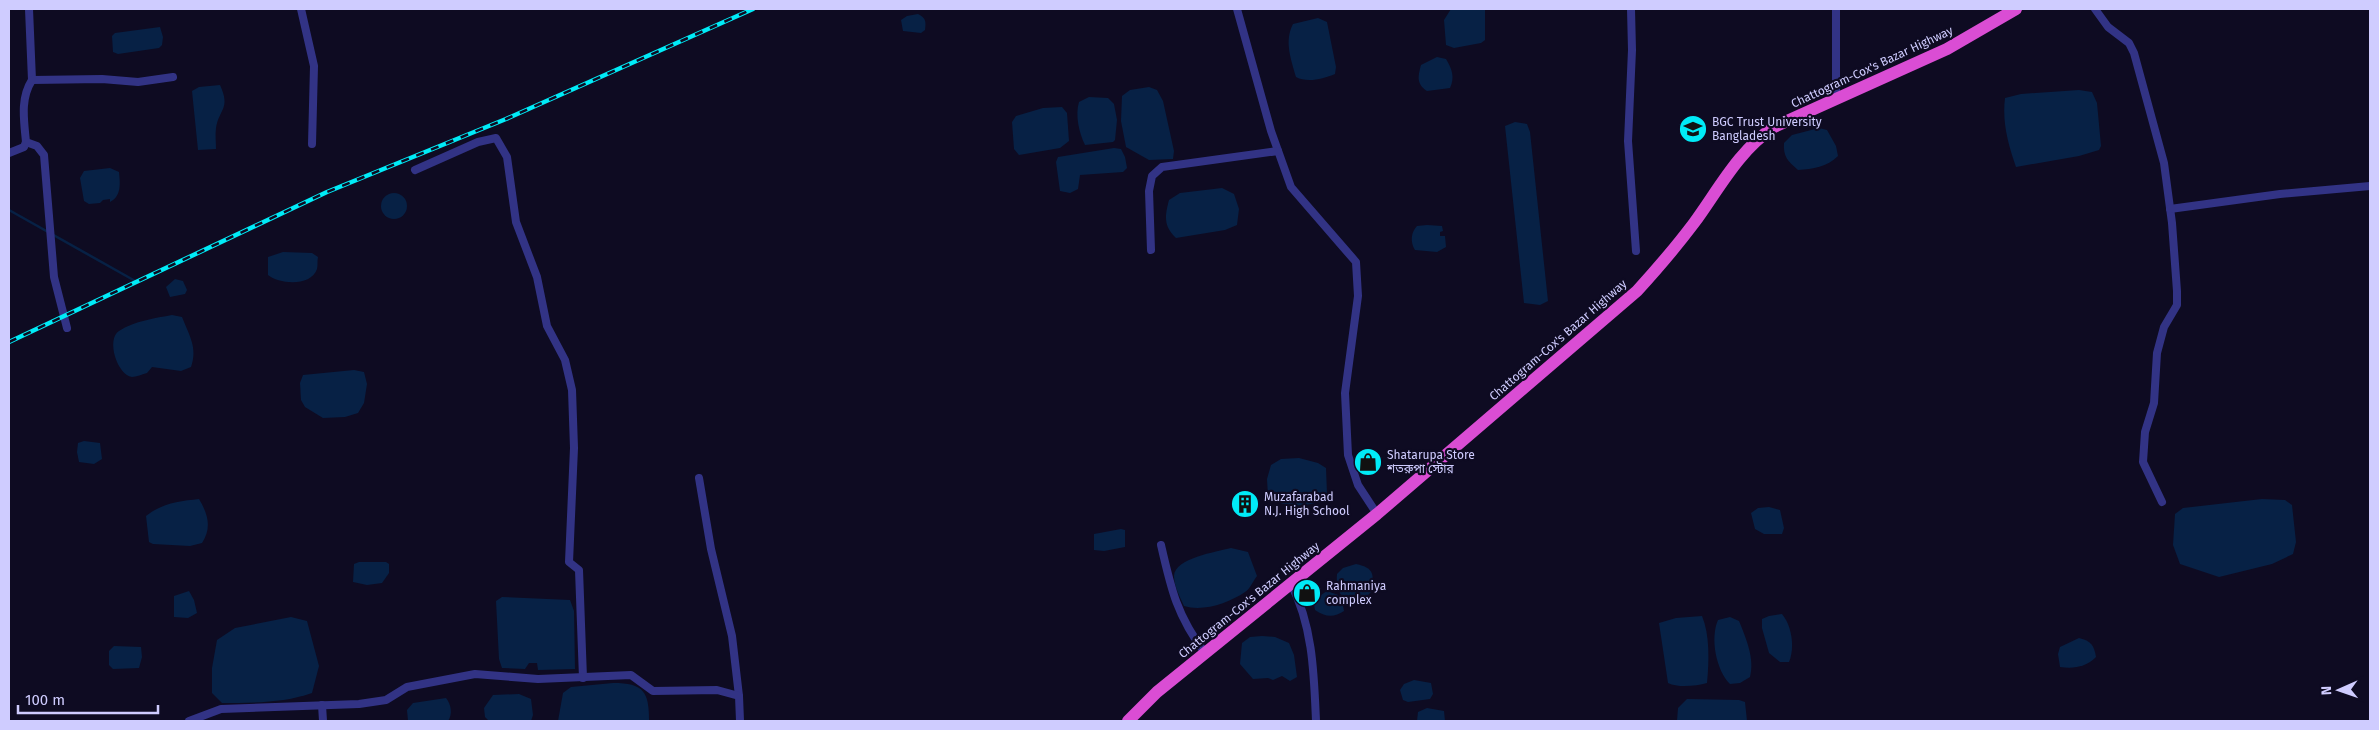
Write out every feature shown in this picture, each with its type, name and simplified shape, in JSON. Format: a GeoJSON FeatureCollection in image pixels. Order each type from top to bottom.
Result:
{"type":"FeatureCollection","features":[{"type":"Feature","properties":{"kind":"highway","name":"Chattogram-Cox's Bazar Highway"},"geometry":{"type":"LineString","coordinates":[[1128,721],[1157,692],[1377,514],[1637,291],[1667,258],[1735,162],[1756,139],[1774,127],[1947,49],[2016,9]]}},
{"type":"Feature","properties":{"kind":"street"},"geometry":{"type":"LineString","coordinates":[[9,153],[24,147],[26,142],[24,111],[26,90],[32,80],[30,9]]}},
{"type":"Feature","properties":{"kind":"street"},"geometry":{"type":"LineString","coordinates":[[301,9],[314,66],[312,144]]}},
{"type":"Feature","properties":{"kind":"street"},"geometry":{"type":"LineString","coordinates":[[1237,9],[1278,151],[1291,187],[1356,262],[1358,296],[1345,393],[1348,455],[1358,484],[1377,514]]}},
{"type":"Feature","properties":{"kind":"street"},"geometry":{"type":"LineString","coordinates":[[1631,9],[1632,50],[1628,141],[1636,251]]}},
{"type":"Feature","properties":{"kind":"street"},"geometry":{"type":"LineString","coordinates":[[1836,9],[1836,100]]}},
{"type":"Feature","properties":{"kind":"street"},"geometry":{"type":"LineString","coordinates":[[2095,9],[2108,27],[2130,43],[2164,163],[2170,209],[2177,305],[2164,327],[2157,353],[2154,403],[2145,432],[2143,462],[2162,502]]}},
{"type":"Feature","properties":{"kind":"street"},"geometry":{"type":"LineString","coordinates":[[32,80],[102,79],[138,82],[172,77]]}},
{"type":"Feature","properties":{"kind":"street"},"geometry":{"type":"LineString","coordinates":[[415,170],[478,142],[496,138],[507,157],[516,222],[537,277],[547,326],[565,360],[572,390],[574,448],[569,562],[579,570],[583,678]]}},
{"type":"Feature","properties":{"kind":"street"},"geometry":{"type":"LineString","coordinates":[[26,142],[37,146],[44,155],[54,277],[67,328]]}},
{"type":"Feature","properties":{"kind":"street"},"geometry":{"type":"LineString","coordinates":[[1151,250],[1149,191],[1152,176],[1162,167],[1278,151]]}},
{"type":"Feature","properties":{"kind":"street"},"geometry":{"type":"LineString","coordinates":[[2170,209],[2280,194],[2370,186]]}},
{"type":"Feature","properties":{"kind":"street"},"geometry":{"type":"LineString","coordinates":[[699,478],[712,549],[732,636],[740,721]]}},
{"type":"Feature","properties":{"kind":"street"},"geometry":{"type":"LineString","coordinates":[[1161,545],[1170,588],[1181,618],[1205,653]]}},
{"type":"Feature","properties":{"kind":"street"},"geometry":{"type":"LineString","coordinates":[[1291,584],[1302,605],[1309,640],[1316,721]]}},
{"type":"Feature","properties":{"kind":"street"},"geometry":{"type":"LineString","coordinates":[[189,721],[220,709],[360,704],[386,700],[407,687],[475,674],[538,679],[631,675],[653,691],[716,690],[739,696]]}},
{"type":"Feature","properties":{"kind":"street"},"geometry":{"type":"LineString","coordinates":[[322,705],[323,721]]}},
{"type":"Feature","properties":{"kind":"water"},"geometry":{"type":"Polygon","coordinates":[[[1451,9],[1485,9],[1485,40],[1481,43],[1454,48],[1446,45],[1444,20],[1451,9]]]}},
{"type":"Feature","properties":{"kind":"water"},"geometry":{"type":"Polygon","coordinates":[[[918,14],[925,20],[925,30],[921,33],[903,31],[901,20],[907,16],[918,14]]]}},
{"type":"Feature","properties":{"kind":"water"},"geometry":{"type":"Polygon","coordinates":[[[1318,18],[1327,22],[1336,67],[1335,74],[1315,80],[1300,79],[1296,77],[1290,57],[1290,30],[1293,24],[1318,18]]]}},
{"type":"Feature","properties":{"kind":"water"},"geometry":{"type":"Polygon","coordinates":[[[160,27],[163,37],[162,45],[159,48],[118,54],[113,52],[112,36],[115,33],[160,27]]]}},
{"type":"Feature","properties":{"kind":"water"},"geometry":{"type":"Polygon","coordinates":[[[1437,57],[1446,59],[1452,73],[1452,84],[1450,88],[1427,91],[1419,83],[1421,65],[1437,57]]]}},
{"type":"Feature","properties":{"kind":"water"},"geometry":{"type":"Polygon","coordinates":[[[220,85],[224,104],[217,122],[216,149],[198,150],[192,91],[199,87],[220,85]]]}},
{"type":"Feature","properties":{"kind":"water"},"geometry":{"type":"Polygon","coordinates":[[[1149,87],[1157,90],[1163,101],[1174,151],[1173,159],[1149,160],[1126,147],[1121,121],[1122,96],[1130,90],[1149,87]]]}},
{"type":"Feature","properties":{"kind":"water"},"geometry":{"type":"Polygon","coordinates":[[[2079,90],[2092,92],[2097,103],[2101,146],[2099,150],[2079,156],[2016,167],[2006,133],[2004,116],[2005,98],[2021,94],[2079,90]]]}},
{"type":"Feature","properties":{"kind":"water"},"geometry":{"type":"Polygon","coordinates":[[[1089,97],[1108,98],[1114,104],[1117,120],[1115,140],[1113,142],[1085,145],[1079,130],[1077,113],[1079,102],[1089,97]]]}},
{"type":"Feature","properties":{"kind":"water"},"geometry":{"type":"Polygon","coordinates":[[[1062,107],[1067,113],[1069,141],[1060,148],[1019,155],[1014,149],[1012,122],[1016,116],[1043,108],[1062,107]]]}},
{"type":"Feature","properties":{"kind":"water"},"geometry":{"type":"Polygon","coordinates":[[[1515,122],[1527,124],[1530,132],[1548,301],[1540,305],[1524,303],[1505,126],[1515,122]]]}},
{"type":"Feature","properties":{"kind":"water"},"geometry":{"type":"Polygon","coordinates":[[[1819,128],[1827,130],[1836,146],[1838,156],[1820,167],[1798,170],[1787,158],[1784,152],[1784,143],[1792,135],[1819,128]]]}},
{"type":"Feature","properties":{"kind":"water"},"geometry":{"type":"Polygon","coordinates":[[[1114,148],[1121,149],[1125,157],[1127,168],[1123,172],[1080,175],[1078,189],[1070,193],[1060,191],[1056,162],[1058,157],[1114,148]]]}},
{"type":"Feature","properties":{"kind":"water"},"geometry":{"type":"Polygon","coordinates":[[[110,168],[119,172],[120,180],[117,196],[110,202],[110,199],[103,200],[100,203],[89,204],[84,201],[80,178],[84,171],[110,168]]]}},
{"type":"Feature","properties":{"kind":"water"},"geometry":{"type":"Polygon","coordinates":[[[1222,188],[1234,194],[1239,209],[1237,225],[1225,230],[1176,238],[1172,234],[1166,220],[1169,200],[1180,193],[1222,188]]]}},
{"type":"Feature","properties":{"kind":"water"},"geometry":{"type":"Polygon","coordinates":[[[394,193],[403,197],[407,206],[403,215],[394,219],[385,215],[381,206],[385,197],[394,193]]]}},
{"type":"Feature","properties":{"kind":"water"},"geometry":{"type":"Polygon","coordinates":[[[1417,226],[1442,226],[1443,231],[1440,232],[1440,236],[1445,236],[1446,247],[1437,252],[1415,250],[1412,240],[1413,231],[1417,226]]]}},
{"type":"Feature","properties":{"kind":"water"},"geometry":{"type":"Polygon","coordinates":[[[283,252],[312,253],[318,257],[317,269],[314,275],[302,281],[287,282],[268,275],[268,257],[283,252]]]}},
{"type":"Feature","properties":{"kind":"water"},"geometry":{"type":"Polygon","coordinates":[[[175,279],[183,281],[187,290],[185,294],[170,297],[166,287],[175,279]]]}},
{"type":"Feature","properties":{"kind":"water"},"geometry":{"type":"Polygon","coordinates":[[[172,315],[182,317],[190,336],[194,354],[191,367],[181,371],[152,367],[147,373],[132,377],[127,375],[118,364],[115,356],[113,341],[115,335],[131,325],[145,320],[172,315]]]}},
{"type":"Feature","properties":{"kind":"water"},"geometry":{"type":"Polygon","coordinates":[[[354,370],[364,372],[367,384],[364,403],[358,413],[345,417],[323,418],[305,407],[301,400],[300,383],[303,375],[354,370]]]}},
{"type":"Feature","properties":{"kind":"water"},"geometry":{"type":"Polygon","coordinates":[[[84,441],[100,443],[102,459],[94,464],[79,462],[78,443],[84,441]]]}},
{"type":"Feature","properties":{"kind":"water"},"geometry":{"type":"Polygon","coordinates":[[[1299,458],[1318,463],[1326,468],[1327,494],[1321,502],[1287,505],[1268,496],[1267,479],[1271,465],[1281,459],[1299,458]]]}},
{"type":"Feature","properties":{"kind":"water"},"geometry":{"type":"Polygon","coordinates":[[[199,499],[208,521],[207,532],[202,543],[190,546],[153,544],[149,542],[146,516],[165,505],[199,499]]]}},
{"type":"Feature","properties":{"kind":"water"},"geometry":{"type":"Polygon","coordinates":[[[2262,499],[2285,500],[2292,505],[2296,542],[2293,554],[2272,564],[2219,577],[2180,564],[2173,545],[2175,514],[2183,508],[2262,499]]]}},
{"type":"Feature","properties":{"kind":"water"},"geometry":{"type":"Polygon","coordinates":[[[1769,507],[1780,510],[1784,528],[1782,534],[1764,534],[1755,529],[1751,513],[1758,508],[1769,507]]]}},
{"type":"Feature","properties":{"kind":"water"},"geometry":{"type":"Polygon","coordinates":[[[1121,529],[1125,530],[1125,547],[1104,551],[1094,550],[1094,534],[1121,529]]]}},
{"type":"Feature","properties":{"kind":"water"},"geometry":{"type":"Polygon","coordinates":[[[1231,548],[1248,552],[1257,576],[1248,589],[1231,600],[1216,605],[1199,608],[1184,606],[1175,584],[1174,576],[1176,570],[1189,560],[1231,548]]]}},
{"type":"Feature","properties":{"kind":"water"},"geometry":{"type":"Polygon","coordinates":[[[359,562],[386,562],[389,564],[389,573],[382,583],[367,585],[353,582],[354,564],[359,562]]]}},
{"type":"Feature","properties":{"kind":"water"},"geometry":{"type":"Polygon","coordinates":[[[1356,564],[1367,568],[1372,573],[1371,592],[1366,597],[1349,601],[1338,590],[1337,574],[1343,568],[1356,564]]]}},
{"type":"Feature","properties":{"kind":"water"},"geometry":{"type":"Polygon","coordinates":[[[189,591],[194,600],[197,613],[188,618],[174,617],[174,596],[189,591]]]}},
{"type":"Feature","properties":{"kind":"water"},"geometry":{"type":"Polygon","coordinates":[[[1327,591],[1341,596],[1344,611],[1330,616],[1315,610],[1314,604],[1318,597],[1327,591]]]}},
{"type":"Feature","properties":{"kind":"water"},"geometry":{"type":"Polygon","coordinates":[[[502,597],[570,600],[574,611],[575,669],[538,670],[537,663],[529,663],[525,669],[502,668],[499,659],[496,601],[502,597]]]}},
{"type":"Feature","properties":{"kind":"water"},"geometry":{"type":"Polygon","coordinates":[[[1782,614],[1792,637],[1792,650],[1789,662],[1780,662],[1769,653],[1762,628],[1762,619],[1782,614]]]}},
{"type":"Feature","properties":{"kind":"water"},"geometry":{"type":"Polygon","coordinates":[[[1702,616],[1708,640],[1707,683],[1677,686],[1668,683],[1659,623],[1676,618],[1702,616]]]}},
{"type":"Feature","properties":{"kind":"water"},"geometry":{"type":"Polygon","coordinates":[[[291,617],[307,621],[319,666],[312,693],[279,701],[222,703],[212,693],[212,668],[217,640],[235,628],[291,617]]]}},
{"type":"Feature","properties":{"kind":"water"},"geometry":{"type":"Polygon","coordinates":[[[1730,617],[1739,621],[1749,649],[1751,670],[1750,677],[1740,683],[1730,684],[1721,671],[1718,662],[1715,636],[1718,620],[1730,617]]]}},
{"type":"Feature","properties":{"kind":"water"},"geometry":{"type":"Polygon","coordinates":[[[1250,637],[1275,637],[1289,643],[1294,655],[1297,677],[1290,681],[1282,676],[1273,680],[1268,678],[1253,679],[1240,664],[1242,643],[1250,637]]]}},
{"type":"Feature","properties":{"kind":"water"},"geometry":{"type":"Polygon","coordinates":[[[2079,638],[2091,644],[2096,657],[2080,666],[2060,667],[2058,654],[2060,647],[2079,638]]]}},
{"type":"Feature","properties":{"kind":"water"},"geometry":{"type":"Polygon","coordinates":[[[114,646],[141,647],[142,657],[139,668],[113,669],[109,665],[109,651],[114,646]]]}},
{"type":"Feature","properties":{"kind":"water"},"geometry":{"type":"Polygon","coordinates":[[[1414,680],[1431,683],[1433,694],[1430,699],[1408,702],[1403,700],[1400,690],[1404,684],[1414,680]]]}},
{"type":"Feature","properties":{"kind":"water"},"geometry":{"type":"Polygon","coordinates":[[[613,683],[632,685],[643,691],[648,703],[649,721],[558,721],[563,693],[571,687],[613,683]]]}},
{"type":"Feature","properties":{"kind":"water"},"geometry":{"type":"Polygon","coordinates":[[[519,694],[531,699],[533,715],[531,721],[489,721],[485,717],[484,708],[493,695],[519,694]]]}},
{"type":"Feature","properties":{"kind":"water"},"geometry":{"type":"Polygon","coordinates":[[[446,698],[451,709],[448,721],[408,721],[407,710],[413,703],[446,698]]]}},
{"type":"Feature","properties":{"kind":"water"},"geometry":{"type":"Polygon","coordinates":[[[1687,699],[1739,700],[1745,702],[1747,721],[1677,721],[1678,708],[1687,699]]]}},
{"type":"Feature","properties":{"kind":"water"},"geometry":{"type":"Polygon","coordinates":[[[1427,708],[1444,711],[1445,721],[1417,721],[1418,712],[1427,708]]]}},
{"type":"Feature","properties":{"kind":"waterway"},"geometry":{"type":"LineString","coordinates":[[9,210],[137,282]]}},
{"type":"Feature","properties":{"kind":"railway"},"geometry":{"type":"LineString","coordinates":[[9,342],[327,192],[506,119],[753,9]]}},
{"type":"Feature","properties":{"kind":"place","name":"BGC Trust University Bangladesh"},"geometry":{"type":"Point","coordinates":[1693,129]}},
{"type":"Feature","properties":{"kind":"place","name":"Shatarupa Store শতরুপা স্টোর"},"geometry":{"type":"Point","coordinates":[1368,462]}},
{"type":"Feature","properties":{"kind":"place","name":"Muzafarabad N.J. High School"},"geometry":{"type":"Point","coordinates":[1245,504]}},
{"type":"Feature","properties":{"kind":"place","name":"Rahmaniya complex"},"geometry":{"type":"Point","coordinates":[1307,593]}}]}
